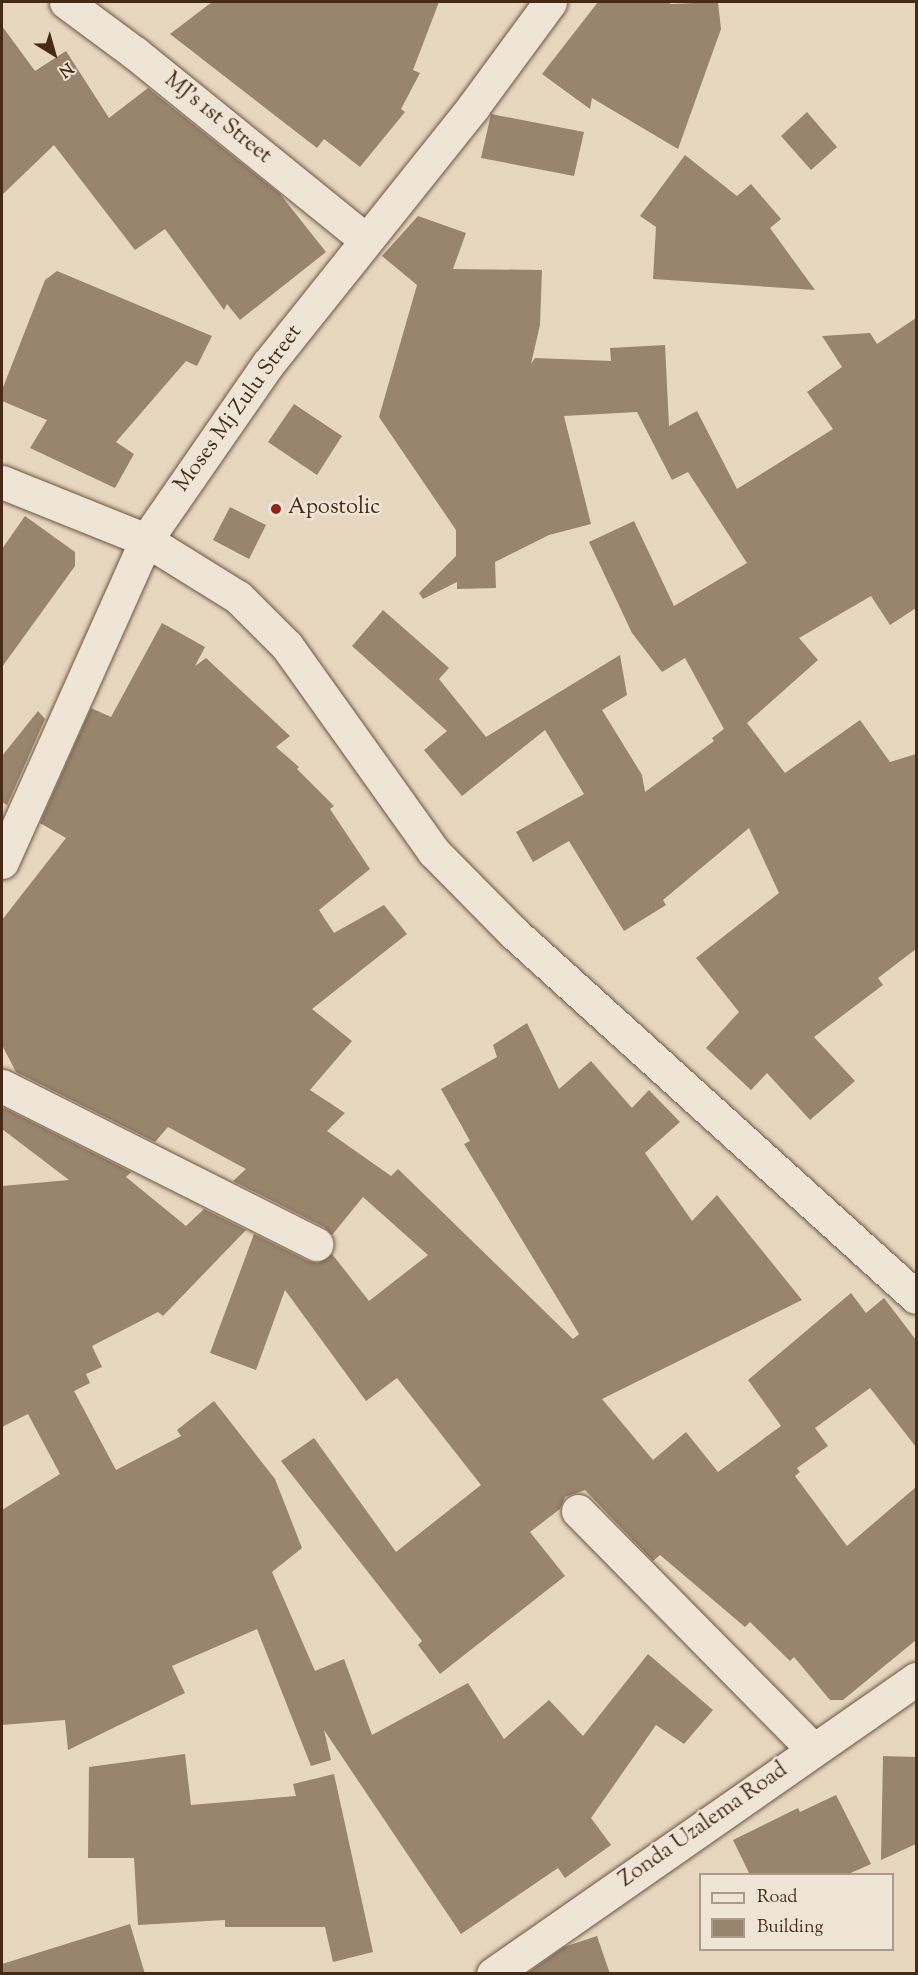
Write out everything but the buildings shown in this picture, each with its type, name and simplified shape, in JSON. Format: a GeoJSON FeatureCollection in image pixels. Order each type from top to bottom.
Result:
{"type":"FeatureCollection","features":[{"type":"Feature","properties":{"kind":"street","name":"MJ’s 1st Street"},"geometry":{"type":"LineString","coordinates":[[66,2],[135,53],[366,240]]}},
{"type":"Feature","properties":{"kind":"street","name":"Moses Mj Zulu Street"},"geometry":{"type":"LineString","coordinates":[[2,862],[146,540],[268,364],[473,107],[550,2]]}},
{"type":"Feature","properties":{"kind":"street"},"geometry":{"type":"LineString","coordinates":[[2,482],[146,540],[238,597],[286,646],[434,852],[514,933],[916,1298]]}},
{"type":"Feature","properties":{"kind":"street"},"geometry":{"type":"LineString","coordinates":[[2,1086],[316,1244]]}},
{"type":"Feature","properties":{"kind":"street"},"geometry":{"type":"LineString","coordinates":[[578,1511],[813,1749]]}},
{"type":"Feature","properties":{"kind":"street","name":"Zonda Uzalema Road"},"geometry":{"type":"LineString","coordinates":[[493,1974],[916,1679]]}},
{"type":"Feature","properties":{"kind":"place","name":"Apostolic"},"geometry":{"type":"Point","coordinates":[276,509]}}]}
